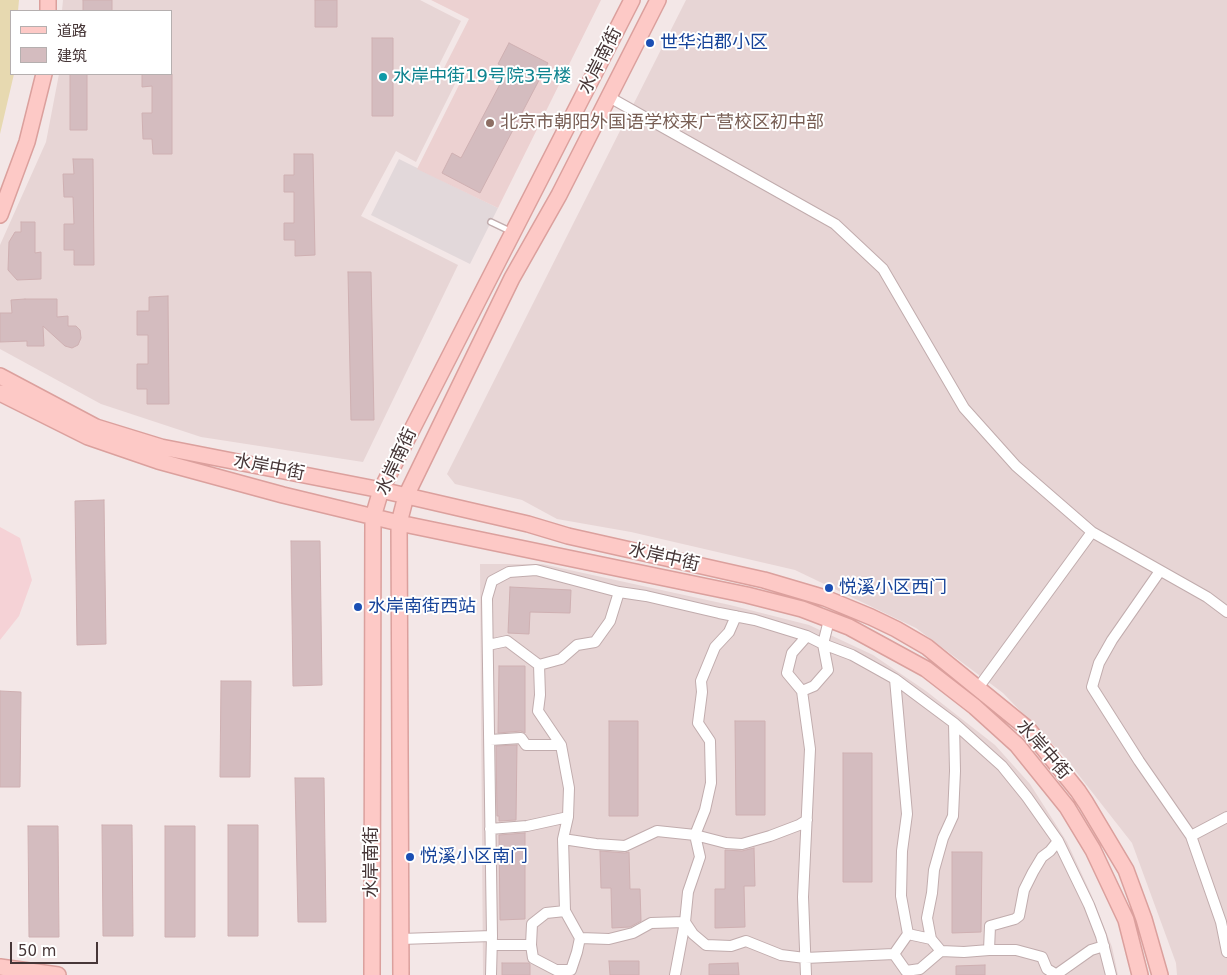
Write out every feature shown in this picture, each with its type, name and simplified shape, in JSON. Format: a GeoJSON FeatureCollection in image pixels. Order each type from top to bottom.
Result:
{"type":"FeatureCollection","features":[{"type":"Feature","properties":{"kind":"street","name":"水岸南街"},"geometry":{"type":"LineString","coordinates":[[372,975],[373,517],[381,490],[632,0]]}},
{"type":"Feature","properties":{"kind":"street","name":"水岸南街"},"geometry":{"type":"LineString","coordinates":[[401,975],[399,523],[406,496],[512,278],[559,195],[658,0]]}},
{"type":"Feature","properties":{"kind":"street"},"geometry":{"type":"LineString","coordinates":[[0,214],[27,142],[44,75]]}},
{"type":"Feature","properties":{"kind":"street"},"geometry":{"type":"LineString","coordinates":[[609,97],[835,224],[883,269],[964,408],[1016,466],[1092,532],[1208,597],[1227,612]]}},
{"type":"Feature","properties":{"kind":"street","name":"水岸中街"},"geometry":{"type":"LineString","coordinates":[[0,376],[96,427],[128,438],[161,447],[381,490],[528,524],[568,536],[764,580],[825,598],[871,617],[928,647],[1028,729],[1086,803],[1126,870],[1144,919],[1160,975]]}},
{"type":"Feature","properties":{"kind":"street","name":"水岸中街"},"geometry":{"type":"LineString","coordinates":[[0,393],[88,437],[125,451],[283,495],[399,523],[747,595],[802,609],[848,627],[926,669],[975,707],[1017,744],[1067,807],[1093,850],[1126,920],[1140,975]]}},
{"type":"Feature","properties":{"kind":"street"},"geometry":{"type":"LineString","coordinates":[[978,688],[1092,532]]}},
{"type":"Feature","properties":{"kind":"street"},"geometry":{"type":"LineString","coordinates":[[491,975],[487,598],[492,581],[509,572],[536,570],[619,592],[654,597],[755,620],[807,636],[852,655],[895,679],[954,722],[1002,766],[1027,797],[1058,840],[1089,905],[1104,946],[1111,975]]}},
{"type":"Feature","properties":{"kind":"street"},"geometry":{"type":"LineString","coordinates":[[1160,571],[1112,640],[1099,663],[1092,687],[1139,761],[1191,836],[1221,922],[1227,952]]}},
{"type":"Feature","properties":{"kind":"street"},"geometry":{"type":"LineString","coordinates":[[539,665],[561,659],[577,645],[595,642],[610,621],[619,592]]}},
{"type":"Feature","properties":{"kind":"street"},"geometry":{"type":"LineString","coordinates":[[674,975],[685,922],[688,892],[700,857],[695,835],[705,810],[711,783],[710,741],[698,723],[702,692],[701,681],[715,647],[729,632],[736,616]]}},
{"type":"Feature","properties":{"kind":"street"},"geometry":{"type":"LineString","coordinates":[[802,691],[814,686],[828,670],[823,644],[829,620]]}},
{"type":"Feature","properties":{"kind":"street"},"geometry":{"type":"LineString","coordinates":[[806,975],[802,897],[810,750],[802,691],[787,673],[792,652],[807,636]]}},
{"type":"Feature","properties":{"kind":"street"},"geometry":{"type":"LineString","coordinates":[[488,645],[507,641],[539,665]]}},
{"type":"Feature","properties":{"kind":"street"},"geometry":{"type":"LineString","coordinates":[[539,665],[540,695],[538,711],[561,745],[569,788],[568,817],[563,839],[565,911],[580,938],[571,973],[556,970],[533,958],[531,945],[532,924],[546,913],[565,911]]}},
{"type":"Feature","properties":{"kind":"street"},"geometry":{"type":"LineString","coordinates":[[894,954],[908,934],[901,896],[902,851],[907,814],[895,679]]}},
{"type":"Feature","properties":{"kind":"street"},"geometry":{"type":"LineString","coordinates":[[954,722],[955,771],[953,816],[943,838],[934,870],[927,918],[931,939],[941,951],[1016,950],[1042,957],[1047,969],[1057,974],[1091,950],[1104,946]]}},
{"type":"Feature","properties":{"kind":"street"},"geometry":{"type":"LineString","coordinates":[[490,740],[520,738],[526,744],[561,745]]}},
{"type":"Feature","properties":{"kind":"street"},"geometry":{"type":"LineString","coordinates":[[1191,836],[1227,816]]}},
{"type":"Feature","properties":{"kind":"street"},"geometry":{"type":"LineString","coordinates":[[490,829],[527,826],[568,817]]}},
{"type":"Feature","properties":{"kind":"street"},"geometry":{"type":"LineString","coordinates":[[563,839],[625,846],[657,831],[695,835],[726,843],[742,844],[770,836],[807,820]]}},
{"type":"Feature","properties":{"kind":"street"},"geometry":{"type":"LineString","coordinates":[[988,950],[990,926],[1015,920],[1019,916],[1024,890],[1033,872],[1042,857],[1050,851],[1058,840]]}},
{"type":"Feature","properties":{"kind":"street"},"geometry":{"type":"LineString","coordinates":[[685,922],[693,934],[706,945],[731,946],[746,941],[781,955],[805,958],[894,954]]}},
{"type":"Feature","properties":{"kind":"street"},"geometry":{"type":"LineString","coordinates":[[580,938],[609,939],[634,932],[651,923],[685,922]]}},
{"type":"Feature","properties":{"kind":"street"},"geometry":{"type":"LineString","coordinates":[[908,934],[931,939]]}},
{"type":"Feature","properties":{"kind":"street"},"geometry":{"type":"LineString","coordinates":[[401,939],[492,940],[531,945]]}},
{"type":"Feature","properties":{"kind":"street"},"geometry":{"type":"LineString","coordinates":[[894,954],[906,973],[921,972],[941,951]]}},
{"type":"Feature","properties":{"kind":"street"},"geometry":{"type":"LineString","coordinates":[[0,967],[58,975]]}},
{"type":"Feature","properties":{"kind":"lane"},"geometry":{"type":"LineString","coordinates":[[490,222],[513,232]]}},
{"type":"Feature","properties":{"kind":"shaded area"},"geometry":{"type":"Polygon","coordinates":[[[0,0],[19,0],[18,10],[10,10],[10,75],[14,75],[0,134],[0,0]]]}},
{"type":"Feature","properties":{"kind":"shaded area"},"geometry":{"type":"Polygon","coordinates":[[[63,0],[420,0],[461,21],[437,69],[457,80],[416,162],[396,151],[361,216],[458,265],[363,462],[201,437],[101,404],[0,349],[0,245],[46,142],[59,75],[172,75],[172,10],[62,10],[63,0]]]}},
{"type":"Feature","properties":{"kind":"shaded area","name":"北京市朝阳外国语学校来广营校区初中部"},"geometry":{"type":"Polygon","coordinates":[[[431,0],[601,0],[498,208],[417,169],[463,77],[444,68],[469,19],[431,0]]]}},
{"type":"Feature","properties":{"kind":"shaded area"},"geometry":{"type":"Polygon","coordinates":[[[686,0],[1227,0],[1227,975],[1177,975],[1176,963],[1132,843],[1063,755],[1003,693],[916,628],[795,570],[631,532],[557,519],[522,500],[455,484],[447,474],[686,0]]]}},
{"type":"Feature","properties":{"kind":"shaded area"},"geometry":{"type":"Polygon","coordinates":[[[399,159],[498,208],[470,264],[371,215],[399,159]]]}},
{"type":"Feature","properties":{"kind":"shaded area"},"geometry":{"type":"Polygon","coordinates":[[[0,527],[20,538],[32,580],[19,616],[0,640],[0,527]]]}},
{"type":"Feature","properties":{"kind":"shaded area"},"geometry":{"type":"Polygon","coordinates":[[[480,564],[542,564],[730,605],[809,625],[873,655],[926,691],[995,745],[1030,784],[1067,842],[1091,894],[1112,947],[1118,975],[483,975],[480,564]]]}},
{"type":"Feature","properties":{"kind":"building"},"geometry":{"type":"Polygon","coordinates":[[[83,0],[112,0],[112,10],[83,10],[83,0]]]}},
{"type":"Feature","properties":{"kind":"building"},"geometry":{"type":"Polygon","coordinates":[[[315,0],[337,0],[337,27],[315,27],[315,0]]]}},
{"type":"Feature","properties":{"kind":"building","name":"水岸中街19号院3号楼"},"geometry":{"type":"Polygon","coordinates":[[[372,38],[393,38],[393,116],[372,116],[372,38]]]}},
{"type":"Feature","properties":{"kind":"building"},"geometry":{"type":"Polygon","coordinates":[[[509,43],[548,63],[480,193],[442,173],[452,153],[461,158],[508,69],[498,64],[509,43]]]}},
{"type":"Feature","properties":{"kind":"building"},"geometry":{"type":"Polygon","coordinates":[[[70,75],[87,75],[87,130],[70,130],[70,75]]]}},
{"type":"Feature","properties":{"kind":"building"},"geometry":{"type":"Polygon","coordinates":[[[142,75],[172,75],[172,154],[153,154],[152,139],[143,139],[142,113],[152,113],[152,86],[142,87],[142,75]]]}},
{"type":"Feature","properties":{"kind":"building"},"geometry":{"type":"Polygon","coordinates":[[[294,154],[313,154],[315,255],[295,256],[295,240],[284,240],[284,223],[294,223],[294,192],[284,192],[284,175],[294,175],[294,154]]]}},
{"type":"Feature","properties":{"kind":"building"},"geometry":{"type":"Polygon","coordinates":[[[73,159],[93,159],[94,265],[74,265],[74,250],[64,250],[64,224],[74,224],[73,197],[64,197],[63,174],[74,174],[73,159]]]}},
{"type":"Feature","properties":{"kind":"building"},"geometry":{"type":"Polygon","coordinates":[[[21,222],[35,222],[35,253],[41,252],[41,279],[17,280],[8,270],[9,242],[15,232],[21,232],[21,222]]]}},
{"type":"Feature","properties":{"kind":"building"},"geometry":{"type":"Polygon","coordinates":[[[348,272],[371,272],[374,420],[351,420],[348,272]]]}},
{"type":"Feature","properties":{"kind":"building"},"geometry":{"type":"Polygon","coordinates":[[[168,296],[169,404],[147,404],[147,389],[137,389],[137,364],[148,364],[148,335],[137,335],[137,311],[149,311],[149,297],[168,296]]]}},
{"type":"Feature","properties":{"kind":"building"},"geometry":{"type":"Polygon","coordinates":[[[57,299],[57,317],[68,316],[68,326],[76,326],[80,330],[81,338],[78,345],[72,348],[65,346],[43,326],[44,346],[27,346],[27,341],[0,342],[0,313],[12,313],[11,300],[57,299]]]}},
{"type":"Feature","properties":{"kind":"building"},"geometry":{"type":"Polygon","coordinates":[[[104,500],[106,644],[77,645],[75,501],[104,500]]]}},
{"type":"Feature","properties":{"kind":"building"},"geometry":{"type":"Polygon","coordinates":[[[291,541],[320,541],[322,685],[293,686],[291,541]]]}},
{"type":"Feature","properties":{"kind":"building"},"geometry":{"type":"Polygon","coordinates":[[[510,587],[571,590],[570,613],[530,612],[529,634],[508,633],[510,587]]]}},
{"type":"Feature","properties":{"kind":"building"},"geometry":{"type":"Polygon","coordinates":[[[499,666],[525,666],[525,733],[521,731],[498,733],[499,666]]]}},
{"type":"Feature","properties":{"kind":"building"},"geometry":{"type":"Polygon","coordinates":[[[221,681],[251,681],[250,777],[220,777],[221,681]]]}},
{"type":"Feature","properties":{"kind":"building"},"geometry":{"type":"Polygon","coordinates":[[[0,691],[21,692],[20,787],[0,787],[0,691]]]}},
{"type":"Feature","properties":{"kind":"building"},"geometry":{"type":"Polygon","coordinates":[[[609,721],[638,721],[638,816],[609,816],[609,721]]]}},
{"type":"Feature","properties":{"kind":"building"},"geometry":{"type":"Polygon","coordinates":[[[735,721],[765,721],[765,815],[736,815],[735,721]]]}},
{"type":"Feature","properties":{"kind":"building"},"geometry":{"type":"Polygon","coordinates":[[[517,745],[516,820],[499,821],[499,816],[497,816],[496,746],[517,745]]]}},
{"type":"Feature","properties":{"kind":"building"},"geometry":{"type":"Polygon","coordinates":[[[843,753],[872,753],[872,882],[843,882],[843,753]]]}},
{"type":"Feature","properties":{"kind":"building"},"geometry":{"type":"Polygon","coordinates":[[[295,778],[324,778],[326,922],[298,922],[295,778]]]}},
{"type":"Feature","properties":{"kind":"building"},"geometry":{"type":"Polygon","coordinates":[[[102,825],[132,825],[133,936],[103,936],[102,825]]]}},
{"type":"Feature","properties":{"kind":"building"},"geometry":{"type":"Polygon","coordinates":[[[228,825],[258,825],[258,936],[228,936],[228,825]]]}},
{"type":"Feature","properties":{"kind":"building"},"geometry":{"type":"Polygon","coordinates":[[[28,826],[58,826],[59,937],[29,937],[28,826]]]}},
{"type":"Feature","properties":{"kind":"building"},"geometry":{"type":"Polygon","coordinates":[[[165,826],[195,826],[195,937],[165,937],[165,826]]]}},
{"type":"Feature","properties":{"kind":"building"},"geometry":{"type":"Polygon","coordinates":[[[525,833],[525,919],[500,920],[499,835],[525,833]]]}},
{"type":"Feature","properties":{"kind":"building"},"geometry":{"type":"Polygon","coordinates":[[[754,848],[755,886],[744,886],[745,927],[715,928],[715,889],[725,889],[725,850],[742,851],[754,848]]]}},
{"type":"Feature","properties":{"kind":"building"},"geometry":{"type":"Polygon","coordinates":[[[600,851],[629,852],[630,889],[640,889],[641,921],[630,927],[612,928],[611,888],[601,888],[600,851]]]}},
{"type":"Feature","properties":{"kind":"building"},"geometry":{"type":"Polygon","coordinates":[[[952,852],[982,852],[981,932],[952,933],[952,852]]]}},
{"type":"Feature","properties":{"kind":"building"},"geometry":{"type":"Polygon","coordinates":[[[609,961],[639,961],[639,975],[610,975],[609,961]]]}},
{"type":"Feature","properties":{"kind":"building"},"geometry":{"type":"Polygon","coordinates":[[[502,963],[528,963],[530,964],[530,975],[502,975],[502,963]]]}},
{"type":"Feature","properties":{"kind":"building"},"geometry":{"type":"Polygon","coordinates":[[[738,963],[739,975],[709,975],[709,964],[738,963]]]}},
{"type":"Feature","properties":{"kind":"building"},"geometry":{"type":"Polygon","coordinates":[[[985,965],[985,975],[956,975],[956,966],[985,965]]]}},
{"type":"Feature","properties":{"kind":"place","name":"世华泊郡小区"},"geometry":{"type":"Point","coordinates":[650,43]}},
{"type":"Feature","properties":{"kind":"place","name":"水岸中街19号院3号楼"},"geometry":{"type":"Point","coordinates":[383,77]}},
{"type":"Feature","properties":{"kind":"place","name":"北京市朝阳外国语学校来广营校区初中部"},"geometry":{"type":"Point","coordinates":[490,123]}},
{"type":"Feature","properties":{"kind":"place","name":"悦溪小区西门"},"geometry":{"type":"Point","coordinates":[829,588]}},
{"type":"Feature","properties":{"kind":"place","name":"水岸南街西站"},"geometry":{"type":"Point","coordinates":[358,607]}},
{"type":"Feature","properties":{"kind":"place","name":"悦溪小区南门"},"geometry":{"type":"Point","coordinates":[410,857]}}]}
